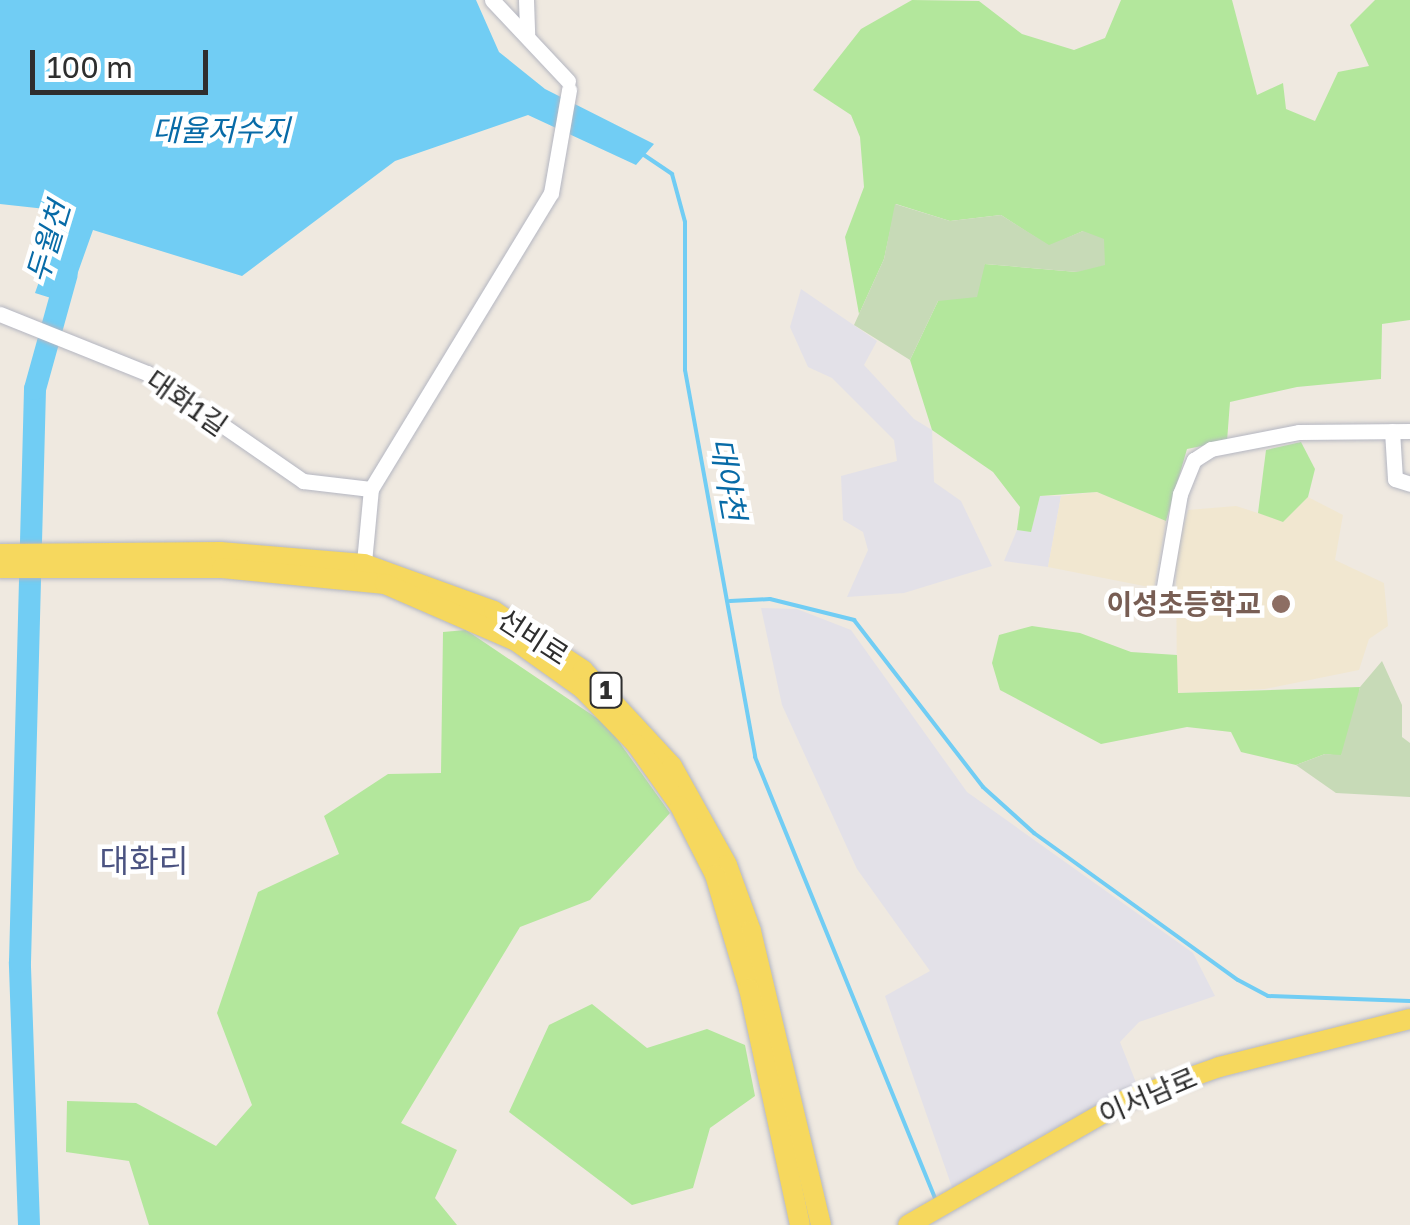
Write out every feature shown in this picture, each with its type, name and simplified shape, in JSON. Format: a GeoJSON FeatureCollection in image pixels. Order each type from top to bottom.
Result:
{"type":"FeatureCollection","features":[{"type":"Feature","properties":{"kind":"main road","name":"선비로"},"geometry":{"type":"LineString","coordinates":[[54,561],[220,552],[363,573],[494,610],[554,646],[606,691],[672,766],[714,838],[748,923],[821,1225]]}},
{"type":"Feature","properties":{"kind":"main road","name":"1"},"geometry":{"type":"LineString","coordinates":[[0,554],[54,561]]}},
{"type":"Feature","properties":{"kind":"main road","name":"1"},"geometry":{"type":"LineString","coordinates":[[0,568],[54,561]]}},
{"type":"Feature","properties":{"kind":"main road","name":"선비로"},"geometry":{"type":"LineString","coordinates":[[363,573],[516,641],[582,688],[636,744],[680,806],[735,932],[800,1225]]}},
{"type":"Feature","properties":{"kind":"main road","name":"이서남로"},"geometry":{"type":"LineString","coordinates":[[908,1225],[1126,1100],[1219,1067],[1410,1019]]}},
{"type":"Feature","properties":{"kind":"main road"},"geometry":{"type":"LineString","coordinates":[[815,1198],[826,1198],[838,1225]]}},
{"type":"Feature","properties":{"kind":"street"},"geometry":{"type":"LineString","coordinates":[[363,573],[371,489],[551,193],[564,142],[568,86],[492,0]]}},
{"type":"Feature","properties":{"kind":"street"},"geometry":{"type":"LineString","coordinates":[[526,0],[527,36]]}},
{"type":"Feature","properties":{"kind":"street","name":"대화1길"},"geometry":{"type":"LineString","coordinates":[[0,314],[148,373],[303,481],[371,489]]}},
{"type":"Feature","properties":{"kind":"street"},"geometry":{"type":"LineString","coordinates":[[1392,430],[1394,479],[1410,484]]}},
{"type":"Feature","properties":{"kind":"street"},"geometry":{"type":"LineString","coordinates":[[1162,598],[1180,494],[1194,460],[1211,449],[1300,432],[1410,431]]}},
{"type":"Feature","properties":{"kind":"shaded area"},"geometry":{"type":"Polygon","coordinates":[[[801,289],[877,341],[864,365],[914,419],[932,430],[934,482],[961,501],[992,566],[904,593],[847,597],[868,550],[863,532],[843,520],[841,476],[897,461],[894,440],[832,378],[808,367],[790,327],[801,289]]]}},
{"type":"Feature","properties":{"kind":"shaded area"},"geometry":{"type":"Polygon","coordinates":[[[1097,492],[1166,521],[1154,588],[1048,567],[1061,496],[1097,492]]]}},
{"type":"Feature","properties":{"kind":"shaded area"},"geometry":{"type":"Polygon","coordinates":[[[1040,496],[1061,496],[1048,567],[1004,561],[1017,530],[1031,531],[1040,496]]]}},
{"type":"Feature","properties":{"kind":"shaded area","name":"이성초등학교"},"geometry":{"type":"Polygon","coordinates":[[[1308,497],[1343,515],[1335,560],[1384,583],[1388,626],[1369,639],[1359,670],[1265,689],[1177,693],[1176,557],[1188,510],[1236,506],[1283,521],[1308,497]]]}},
{"type":"Feature","properties":{"kind":"shaded area"},"geometry":{"type":"Polygon","coordinates":[[[761,608],[797,609],[851,630],[967,792],[1193,953],[1215,996],[1139,1022],[1120,1042],[1137,1085],[953,1190],[885,996],[930,971],[857,869],[782,705],[761,608]]]}},
{"type":"Feature","properties":{"kind":"green space"},"geometry":{"type":"Polygon","coordinates":[[[912,0],[979,1],[1022,34],[1074,50],[1105,38],[1121,0],[1232,0],[1257,95],[1283,83],[1286,109],[1315,121],[1338,72],[1369,66],[1350,25],[1375,0],[1410,0],[1410,320],[1382,324],[1381,379],[1297,387],[1230,402],[1227,441],[1187,449],[1166,521],[1097,492],[1040,496],[1031,532],[1017,530],[1020,507],[993,472],[932,430],[910,360],[938,301],[985,264],[1077,272],[1083,231],[1049,246],[1001,215],[950,221],[896,204],[884,259],[859,314],[845,237],[864,187],[860,137],[851,115],[813,90],[861,29],[912,0]]]}},
{"type":"Feature","properties":{"kind":"green space"},"geometry":{"type":"Polygon","coordinates":[[[895,204],[950,221],[1001,215],[1049,245],[1083,231],[1104,239],[1105,265],[1077,272],[985,264],[977,297],[938,301],[910,360],[854,325],[884,259],[895,204]]]}},
{"type":"Feature","properties":{"kind":"green space"},"geometry":{"type":"Polygon","coordinates":[[[1301,442],[1315,469],[1308,497],[1283,522],[1258,513],[1266,450],[1301,442]]]}},
{"type":"Feature","properties":{"kind":"green space"},"geometry":{"type":"Polygon","coordinates":[[[1032,626],[1080,633],[1131,652],[1177,655],[1178,693],[1360,687],[1353,726],[1341,756],[1325,754],[1296,765],[1241,752],[1231,732],[1187,727],[1101,744],[1000,690],[992,663],[999,635],[1032,626]]]}},
{"type":"Feature","properties":{"kind":"green space"},"geometry":{"type":"Polygon","coordinates":[[[466,630],[607,725],[670,813],[590,900],[520,927],[401,1123],[457,1150],[435,1198],[457,1225],[149,1225],[129,1161],[66,1152],[67,1101],[136,1103],[216,1146],[252,1105],[217,1013],[258,892],[339,854],[324,816],[388,774],[441,773],[443,632],[466,630]]]}},
{"type":"Feature","properties":{"kind":"green space"},"geometry":{"type":"Polygon","coordinates":[[[1382,661],[1402,705],[1402,737],[1410,743],[1410,797],[1336,793],[1296,765],[1325,754],[1341,755],[1360,687],[1382,661]]]}},
{"type":"Feature","properties":{"kind":"green space"},"geometry":{"type":"Polygon","coordinates":[[[592,1004],[647,1048],[707,1029],[745,1045],[755,1096],[710,1128],[693,1188],[632,1205],[509,1112],[549,1025],[592,1004]]]}},
{"type":"Feature","properties":{"kind":"water","name":"대율저수지"},"geometry":{"type":"Polygon","coordinates":[[[0,0],[476,0],[499,52],[545,89],[654,144],[636,165],[528,115],[395,161],[242,276],[93,230],[67,303],[35,293],[64,211],[0,204],[0,0]]]}},
{"type":"Feature","properties":{"kind":"waterway","name":"대야천"},"geometry":{"type":"LineString","coordinates":[[644,155],[672,174],[685,222],[685,370],[755,757],[936,1201]]}},
{"type":"Feature","properties":{"kind":"waterway","name":"두월천"},"geometry":{"type":"LineString","coordinates":[[29,1225],[20,962],[35,389],[67,274]]}},
{"type":"Feature","properties":{"kind":"waterway"},"geometry":{"type":"LineString","coordinates":[[730,601],[770,599],[854,620],[983,787],[1034,833],[1238,980],[1268,996],[1410,1001]]}},
{"type":"Feature","properties":{"kind":"place","name":"이성초등학교"},"geometry":{"type":"Point","coordinates":[1281,604]}},
{"type":"Feature","properties":{"kind":"district","name":"대화리"},"geometry":{"type":"Point","coordinates":[144,860]}}]}
